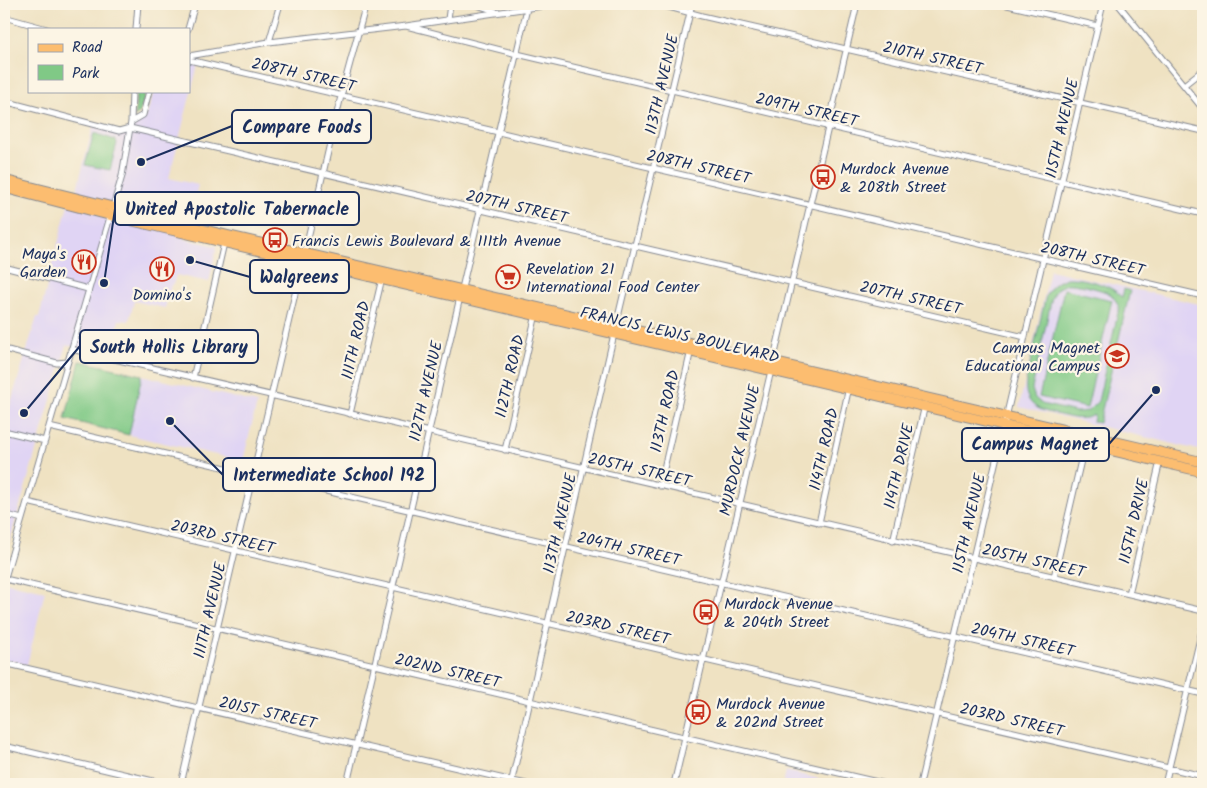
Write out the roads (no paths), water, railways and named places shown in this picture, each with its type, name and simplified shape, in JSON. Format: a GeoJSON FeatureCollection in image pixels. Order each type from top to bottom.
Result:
{"type":"FeatureCollection","features":[{"type":"Feature","properties":{"kind":"main road","name":"FRANCIS LEWIS BOULEVARD"},"geometry":{"type":"LineString","coordinates":[[4,180],[224,243],[304,257]]}},
{"type":"Feature","properties":{"kind":"main road","name":"FRANCIS LEWIS BOULEVARD"},"geometry":{"type":"LineString","coordinates":[[4,188],[615,329],[693,342],[773,361],[850,384],[926,403],[1086,440],[1161,457],[1203,462]]}},
{"type":"Feature","properties":{"kind":"main road","name":"FRANCIS LEWIS BOULEVARD"},"geometry":{"type":"LineString","coordinates":[[615,329],[690,352],[770,371],[850,384]]}},
{"type":"Feature","properties":{"kind":"main road","name":"FRANCIS LEWIS BOULEVARD"},"geometry":{"type":"LineString","coordinates":[[1161,457],[1203,472]]}},
{"type":"Feature","properties":{"kind":"street"},"geometry":{"type":"LineString","coordinates":[[136,28],[138,4]]}},
{"type":"Feature","properties":{"kind":"street"},"geometry":{"type":"LineString","coordinates":[[188,28],[194,4]]}},
{"type":"Feature","properties":{"kind":"street"},"geometry":{"type":"LineString","coordinates":[[269,42],[280,4]]}},
{"type":"Feature","properties":{"kind":"street","name":"111TH AVENUE"},"geometry":{"type":"LineString","coordinates":[[181,784],[323,174],[366,4]]}},
{"type":"Feature","properties":{"kind":"street"},"geometry":{"type":"LineString","coordinates":[[448,19],[450,4]]}},
{"type":"Feature","properties":{"kind":"street"},"geometry":{"type":"LineString","coordinates":[[474,4],[498,12]]}},
{"type":"Feature","properties":{"kind":"street"},"geometry":{"type":"LineString","coordinates":[[190,58],[269,42],[406,26],[528,6],[556,4]]}},
{"type":"Feature","properties":{"kind":"street","name":"210TH STREET"},"geometry":{"type":"LineString","coordinates":[[658,4],[1079,104],[1203,131]]}},
{"type":"Feature","properties":{"kind":"street","name":"113TH AVENUE"},"geometry":{"type":"LineString","coordinates":[[511,783],[692,4]]}},
{"type":"Feature","properties":{"kind":"street","name":"MURDOCK AVENUE"},"geometry":{"type":"LineString","coordinates":[[674,784],[857,4]]}},
{"type":"Feature","properties":{"kind":"street"},"geometry":{"type":"LineString","coordinates":[[1003,4],[1098,26]]}},
{"type":"Feature","properties":{"kind":"street","name":"115TH AVENUE"},"geometry":{"type":"LineString","coordinates":[[920,784],[1103,4]]}},
{"type":"Feature","properties":{"kind":"street"},"geometry":{"type":"LineString","coordinates":[[1118,4],[1203,110]]}},
{"type":"Feature","properties":{"kind":"street","name":"112TH AVENUE"},"geometry":{"type":"LineString","coordinates":[[347,784],[528,6]]}},
{"type":"Feature","properties":{"kind":"street"},"geometry":{"type":"LineString","coordinates":[[4,17],[44,28]]}},
{"type":"Feature","properties":{"kind":"street","name":"209TH STREET"},"geometry":{"type":"LineString","coordinates":[[406,26],[672,91],[1203,214]]}},
{"type":"Feature","properties":{"kind":"street","name":"208TH STREET"},"geometry":{"type":"LineString","coordinates":[[190,58],[342,96],[1203,296]]}},
{"type":"Feature","properties":{"kind":"street"},"geometry":{"type":"LineString","coordinates":[[1184,85],[1203,70]]}},
{"type":"Feature","properties":{"kind":"street"},"geometry":{"type":"LineString","coordinates":[[4,580],[112,212],[124,165],[130,125],[132,92]]}},
{"type":"Feature","properties":{"kind":"street"},"geometry":{"type":"LineString","coordinates":[[130,125],[143,115],[149,92]]}},
{"type":"Feature","properties":{"kind":"street","name":"207TH STREET"},"geometry":{"type":"LineString","coordinates":[[4,101],[120,131],[130,125],[323,174],[1025,337]]}},
{"type":"Feature","properties":{"kind":"street"},"geometry":{"type":"LineString","coordinates":[[193,378],[224,243]]}},
{"type":"Feature","properties":{"kind":"street"},"geometry":{"type":"LineString","coordinates":[[4,267],[88,289]]}},
{"type":"Feature","properties":{"kind":"street","name":"111TH ROAD"},"geometry":{"type":"LineString","coordinates":[[350,414],[382,275]]}},
{"type":"Feature","properties":{"kind":"street","name":"112TH ROAD"},"geometry":{"type":"LineString","coordinates":[[505,450],[537,311]]}},
{"type":"Feature","properties":{"kind":"street","name":"113TH ROAD"},"geometry":{"type":"LineString","coordinates":[[660,486],[693,342]]}},
{"type":"Feature","properties":{"kind":"street"},"geometry":{"type":"LineString","coordinates":[[4,349],[57,363],[67,362]]}},
{"type":"Feature","properties":{"kind":"street","name":"205TH STREET"},"geometry":{"type":"LineString","coordinates":[[71,349],[1203,612]]}},
{"type":"Feature","properties":{"kind":"street","name":"114TH ROAD"},"geometry":{"type":"LineString","coordinates":[[819,523],[850,384]]}},
{"type":"Feature","properties":{"kind":"street","name":"114TH DRIVE"},"geometry":{"type":"LineString","coordinates":[[893,540],[926,403]]}},
{"type":"Feature","properties":{"kind":"street","name":"204TH STREET"},"geometry":{"type":"LineString","coordinates":[[49,427],[1203,694]]}},
{"type":"Feature","properties":{"kind":"street"},"geometry":{"type":"LineString","coordinates":[[4,431],[44,441]]}},
{"type":"Feature","properties":{"kind":"street"},"geometry":{"type":"LineString","coordinates":[[1054,576],[1086,440]]}},
{"type":"Feature","properties":{"kind":"street","name":"115TH DRIVE"},"geometry":{"type":"LineString","coordinates":[[1128,594],[1161,457]]}},
{"type":"Feature","properties":{"kind":"street","name":"203RD STREET"},"geometry":{"type":"LineString","coordinates":[[27,502],[1203,776]]}},
{"type":"Feature","properties":{"kind":"street"},"geometry":{"type":"LineString","coordinates":[[4,514],[22,519]]}},
{"type":"Feature","properties":{"kind":"street","name":"202ND STREET"},"geometry":{"type":"LineString","coordinates":[[4,580],[886,784]]}},
{"type":"Feature","properties":{"kind":"street"},"geometry":{"type":"LineString","coordinates":[[1165,784],[1203,626]]}},
{"type":"Feature","properties":{"kind":"street","name":"201ST STREET"},"geometry":{"type":"LineString","coordinates":[[4,663],[511,783],[526,784]]}},
{"type":"Feature","properties":{"kind":"street"},"geometry":{"type":"LineString","coordinates":[[4,746],[166,784]]}},
{"type":"Feature","properties":{"kind":"place","name":"Compare Foods"},"geometry":{"type":"Point","coordinates":[141,162]}},
{"type":"Feature","properties":{"kind":"place","name":"Murdock Avenue & 208th Street"},"geometry":{"type":"Point","coordinates":[823,177]}},
{"type":"Feature","properties":{"kind":"place","name":"Francis Lewis Boulevard & 111th Avenue"},"geometry":{"type":"Point","coordinates":[275,240]}},
{"type":"Feature","properties":{"kind":"place","name":"Walgreens"},"geometry":{"type":"Point","coordinates":[190,260]}},
{"type":"Feature","properties":{"kind":"place","name":"Maya's Garden"},"geometry":{"type":"Point","coordinates":[84,262]}},
{"type":"Feature","properties":{"kind":"place","name":"Domino's"},"geometry":{"type":"Point","coordinates":[162,269]}},
{"type":"Feature","properties":{"kind":"place","name":"Revelation 21 International Food Center"},"geometry":{"type":"Point","coordinates":[508,277]}},
{"type":"Feature","properties":{"kind":"place","name":"United Apostolic Tabernacle"},"geometry":{"type":"Point","coordinates":[104,283]}},
{"type":"Feature","properties":{"kind":"place","name":"Campus Magnet Educational Campus"},"geometry":{"type":"Point","coordinates":[1117,356]}},
{"type":"Feature","properties":{"kind":"place","name":"Campus Magnet"},"geometry":{"type":"Point","coordinates":[1156,390]}},
{"type":"Feature","properties":{"kind":"place","name":"South Hollis Library"},"geometry":{"type":"Point","coordinates":[24,413]}},
{"type":"Feature","properties":{"kind":"place","name":"Intermediate School 192"},"geometry":{"type":"Point","coordinates":[170,421]}},
{"type":"Feature","properties":{"kind":"place","name":"Murdock Avenue & 204th Street"},"geometry":{"type":"Point","coordinates":[706,612]}},
{"type":"Feature","properties":{"kind":"place","name":"Murdock Avenue & 202nd Street"},"geometry":{"type":"Point","coordinates":[698,712]}}]}
